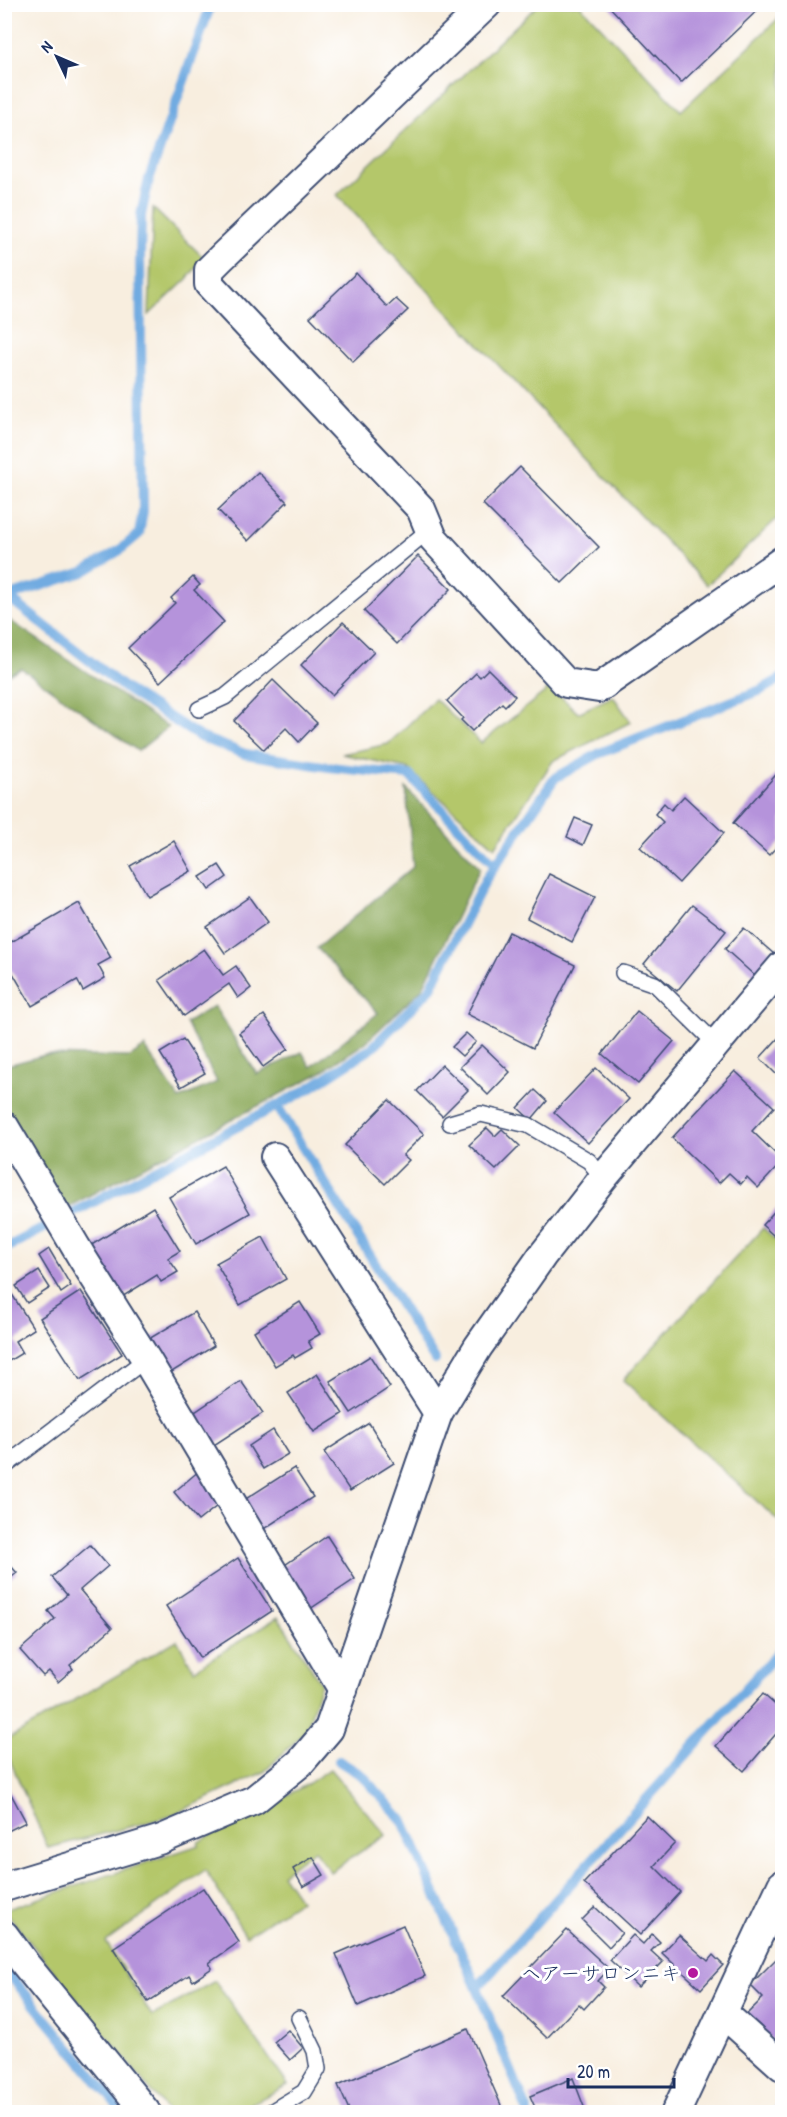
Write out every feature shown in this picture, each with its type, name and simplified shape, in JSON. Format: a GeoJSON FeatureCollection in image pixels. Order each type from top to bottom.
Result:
{"type":"FeatureCollection","features":[{"type":"Feature","properties":{"kind":"street"},"geometry":{"type":"LineString","coordinates":[[487,4],[209,270],[209,284],[421,509],[433,538],[566,683],[599,688],[783,561]]}},
{"type":"Feature","properties":{"kind":"street"},"geometry":{"type":"LineString","coordinates":[[4,1887],[162,1839],[254,1800],[300,1763],[329,1729],[438,1413],[478,1347],[542,1256],[603,1179],[783,966]]}},
{"type":"Feature","properties":{"kind":"street"},"geometry":{"type":"LineString","coordinates":[[4,1126],[343,1690]]}},
{"type":"Feature","properties":{"kind":"street"},"geometry":{"type":"LineString","coordinates":[[275,1157],[438,1413]]}},
{"type":"Feature","properties":{"kind":"street"},"geometry":{"type":"LineString","coordinates":[[676,2112],[783,1885]]}},
{"type":"Feature","properties":{"kind":"street"},"geometry":{"type":"LineString","coordinates":[[4,1935],[146,2112]]}},
{"type":"Feature","properties":{"kind":"street"},"geometry":{"type":"LineString","coordinates":[[723,2013],[783,2066]]}},
{"type":"Feature","properties":{"kind":"lane"},"geometry":{"type":"LineString","coordinates":[[199,708],[225,698],[429,530]]}},
{"type":"Feature","properties":{"kind":"lane"},"geometry":{"type":"LineString","coordinates":[[623,973],[655,984],[716,1044]]}},
{"type":"Feature","properties":{"kind":"lane"},"geometry":{"type":"LineString","coordinates":[[450,1123],[481,1114],[528,1125],[589,1161],[603,1179]]}},
{"type":"Feature","properties":{"kind":"lane"},"geometry":{"type":"LineString","coordinates":[[4,1467],[146,1359]]}},
{"type":"Feature","properties":{"kind":"lane"},"geometry":{"type":"LineString","coordinates":[[271,2112],[303,2092],[318,2069],[315,2051],[298,2018]]}},
{"type":"Feature","properties":{"kind":"green space"},"geometry":{"type":"Polygon","coordinates":[[[538,5],[580,5],[681,111],[782,15],[782,514],[707,585],[337,195],[538,5]]]}},
{"type":"Feature","properties":{"kind":"green space"},"geometry":{"type":"Polygon","coordinates":[[[153,208],[204,258],[187,279],[149,315],[153,208]]]}},
{"type":"Feature","properties":{"kind":"green space"},"geometry":{"type":"Polygon","coordinates":[[[9,620],[168,727],[138,751],[21,668],[5,676],[5,622],[9,620]]]}},
{"type":"Feature","properties":{"kind":"green space"},"geometry":{"type":"Polygon","coordinates":[[[551,687],[578,713],[613,696],[631,722],[553,761],[495,847],[407,768],[342,754],[388,744],[435,699],[481,743],[551,687]]]}},
{"type":"Feature","properties":{"kind":"green space"},"geometry":{"type":"Polygon","coordinates":[[[406,788],[480,868],[422,989],[365,1043],[318,1074],[64,1209],[5,1108],[4,1066],[45,1055],[130,1057],[145,1047],[179,1099],[217,1082],[186,1023],[214,1006],[257,1074],[302,1052],[311,1067],[378,1013],[317,948],[413,867],[406,788]]]}},
{"type":"Feature","properties":{"kind":"green space"},"geometry":{"type":"Polygon","coordinates":[[[763,1228],[782,1246],[782,1524],[623,1380],[763,1228]]]}},
{"type":"Feature","properties":{"kind":"green space"},"geometry":{"type":"Polygon","coordinates":[[[278,1617],[321,1683],[306,1731],[264,1772],[168,1817],[48,1848],[5,1749],[5,1741],[177,1640],[194,1670],[278,1617]]]}},
{"type":"Feature","properties":{"kind":"green space"},"geometry":{"type":"Polygon","coordinates":[[[330,1769],[386,1835],[330,1872],[314,1850],[282,1874],[300,1900],[246,1936],[205,1870],[106,1942],[152,2016],[215,1981],[288,2085],[235,2112],[168,2112],[4,1910],[199,1845],[198,1842],[306,1785],[330,1769]]]}},
{"type":"Feature","properties":{"kind":"building"},"geometry":{"type":"Polygon","coordinates":[[[607,4],[764,4],[681,83],[607,4]]]}},
{"type":"Feature","properties":{"kind":"building"},"geometry":{"type":"Polygon","coordinates":[[[356,273],[387,307],[396,299],[408,310],[353,362],[310,317],[356,273]]]}},
{"type":"Feature","properties":{"kind":"building"},"geometry":{"type":"Polygon","coordinates":[[[520,467],[599,547],[562,583],[483,504],[520,467]]]}},
{"type":"Feature","properties":{"kind":"building"},"geometry":{"type":"Polygon","coordinates":[[[258,472],[287,502],[248,541],[218,510],[258,472]]]}},
{"type":"Feature","properties":{"kind":"building"},"geometry":{"type":"Polygon","coordinates":[[[418,556],[451,589],[397,644],[364,611],[418,556]]]}},
{"type":"Feature","properties":{"kind":"building"},"geometry":{"type":"Polygon","coordinates":[[[193,577],[200,585],[194,590],[224,622],[160,682],[128,648],[175,603],[171,598],[193,577]]]}},
{"type":"Feature","properties":{"kind":"building"},"geometry":{"type":"Polygon","coordinates":[[[343,622],[374,652],[332,695],[301,665],[343,622]]]}},
{"type":"Feature","properties":{"kind":"building"},"geometry":{"type":"Polygon","coordinates":[[[488,669],[515,696],[505,706],[502,703],[472,731],[447,701],[476,673],[480,677],[488,669]]]}},
{"type":"Feature","properties":{"kind":"building"},"geometry":{"type":"Polygon","coordinates":[[[273,680],[317,723],[299,742],[286,728],[264,750],[234,721],[273,680]]]}},
{"type":"Feature","properties":{"kind":"building"},"geometry":{"type":"Polygon","coordinates":[[[782,768],[782,841],[769,855],[733,823],[782,768]]]}},
{"type":"Feature","properties":{"kind":"building"},"geometry":{"type":"Polygon","coordinates":[[[684,796],[724,833],[679,883],[640,847],[663,822],[655,814],[664,803],[671,810],[684,796]]]}},
{"type":"Feature","properties":{"kind":"building"},"geometry":{"type":"Polygon","coordinates":[[[575,818],[592,825],[583,845],[567,837],[575,818]]]}},
{"type":"Feature","properties":{"kind":"building"},"geometry":{"type":"Polygon","coordinates":[[[174,841],[191,871],[147,896],[130,866],[174,841]]]}},
{"type":"Feature","properties":{"kind":"building"},"geometry":{"type":"Polygon","coordinates":[[[219,865],[227,877],[209,890],[200,877],[219,865]]]}},
{"type":"Feature","properties":{"kind":"building"},"geometry":{"type":"Polygon","coordinates":[[[549,874],[595,897],[572,942],[527,918],[549,874]]]}},
{"type":"Feature","properties":{"kind":"building"},"geometry":{"type":"Polygon","coordinates":[[[250,897],[268,922],[225,953],[207,927],[250,897]]]}},
{"type":"Feature","properties":{"kind":"building"},"geometry":{"type":"Polygon","coordinates":[[[79,903],[111,958],[98,965],[105,978],[83,991],[77,980],[32,1006],[4,958],[4,946],[79,903]]]}},
{"type":"Feature","properties":{"kind":"building"},"geometry":{"type":"Polygon","coordinates":[[[692,905],[726,931],[677,991],[644,964],[692,905]]]}},
{"type":"Feature","properties":{"kind":"building"},"geometry":{"type":"Polygon","coordinates":[[[744,928],[774,954],[755,976],[725,949],[744,928]]]}},
{"type":"Feature","properties":{"kind":"building"},"geometry":{"type":"Polygon","coordinates":[[[509,932],[575,965],[533,1048],[467,1014],[509,932]]]}},
{"type":"Feature","properties":{"kind":"building"},"geometry":{"type":"Polygon","coordinates":[[[204,949],[223,975],[236,966],[251,988],[238,998],[229,984],[184,1016],[159,980],[204,949]]]}},
{"type":"Feature","properties":{"kind":"building"},"geometry":{"type":"Polygon","coordinates":[[[637,1011],[674,1041],[638,1084],[602,1054],[637,1011]]]}},
{"type":"Feature","properties":{"kind":"building"},"geometry":{"type":"Polygon","coordinates":[[[264,1015],[288,1049],[263,1067],[239,1033],[264,1015]]]}},
{"type":"Feature","properties":{"kind":"building"},"geometry":{"type":"Polygon","coordinates":[[[466,1033],[476,1042],[462,1056],[452,1047],[466,1033]]]}},
{"type":"Feature","properties":{"kind":"building"},"geometry":{"type":"Polygon","coordinates":[[[782,1034],[782,1080],[760,1058],[782,1034]]]}},
{"type":"Feature","properties":{"kind":"building"},"geometry":{"type":"Polygon","coordinates":[[[183,1039],[205,1073],[181,1087],[160,1053],[183,1039]]]}},
{"type":"Feature","properties":{"kind":"building"},"geometry":{"type":"Polygon","coordinates":[[[482,1045],[510,1072],[488,1095],[460,1067],[482,1045]]]}},
{"type":"Feature","properties":{"kind":"building"},"geometry":{"type":"Polygon","coordinates":[[[442,1065],[468,1090],[442,1116],[417,1091],[442,1065]]]}},
{"type":"Feature","properties":{"kind":"building"},"geometry":{"type":"Polygon","coordinates":[[[596,1068],[629,1099],[588,1143],[554,1112],[596,1068]]]}},
{"type":"Feature","properties":{"kind":"building"},"geometry":{"type":"Polygon","coordinates":[[[735,1071],[774,1107],[752,1131],[782,1162],[758,1188],[747,1177],[741,1184],[729,1173],[719,1183],[672,1138],[735,1071]]]}},
{"type":"Feature","properties":{"kind":"building"},"geometry":{"type":"Polygon","coordinates":[[[535,1090],[547,1101],[531,1120],[518,1108],[535,1090]]]}},
{"type":"Feature","properties":{"kind":"building"},"geometry":{"type":"Polygon","coordinates":[[[389,1100],[424,1134],[403,1155],[409,1160],[385,1184],[345,1145],[389,1100]]]}},
{"type":"Feature","properties":{"kind":"building"},"geometry":{"type":"Polygon","coordinates":[[[487,1128],[495,1136],[502,1129],[520,1146],[496,1170],[469,1145],[487,1128]]]}},
{"type":"Feature","properties":{"kind":"building"},"geometry":{"type":"Polygon","coordinates":[[[223,1166],[250,1213],[196,1244],[169,1197],[223,1166]]]}},
{"type":"Feature","properties":{"kind":"building"},"geometry":{"type":"Polygon","coordinates":[[[782,1203],[782,1243],[762,1225],[782,1203]]]}},
{"type":"Feature","properties":{"kind":"building"},"geometry":{"type":"Polygon","coordinates":[[[153,1207],[180,1251],[168,1258],[178,1272],[161,1282],[157,1275],[117,1300],[85,1249],[153,1207]]]}},
{"type":"Feature","properties":{"kind":"building"},"geometry":{"type":"Polygon","coordinates":[[[263,1237],[286,1279],[240,1305],[216,1263],[263,1237]]]}},
{"type":"Feature","properties":{"kind":"building"},"geometry":{"type":"Polygon","coordinates":[[[49,1249],[71,1286],[61,1293],[39,1256],[49,1249]]]}},
{"type":"Feature","properties":{"kind":"building"},"geometry":{"type":"Polygon","coordinates":[[[39,1271],[50,1288],[27,1303],[16,1286],[39,1271]]]}},
{"type":"Feature","properties":{"kind":"building"},"geometry":{"type":"Polygon","coordinates":[[[6,1285],[34,1329],[15,1341],[22,1353],[4,1364],[4,1286],[6,1285]]]}},
{"type":"Feature","properties":{"kind":"building"},"geometry":{"type":"Polygon","coordinates":[[[81,1291],[122,1354],[80,1380],[40,1318],[81,1291]]]}},
{"type":"Feature","properties":{"kind":"building"},"geometry":{"type":"Polygon","coordinates":[[[300,1302],[320,1334],[308,1341],[312,1348],[295,1358],[293,1355],[275,1366],[254,1331],[300,1302]]]}},
{"type":"Feature","properties":{"kind":"building"},"geometry":{"type":"Polygon","coordinates":[[[194,1312],[214,1346],[167,1375],[147,1340],[194,1312]]]}},
{"type":"Feature","properties":{"kind":"building"},"geometry":{"type":"Polygon","coordinates":[[[370,1356],[390,1387],[351,1413],[330,1381],[370,1356]]]}},
{"type":"Feature","properties":{"kind":"building"},"geometry":{"type":"Polygon","coordinates":[[[317,1374],[343,1414],[314,1432],[288,1393],[317,1374]]]}},
{"type":"Feature","properties":{"kind":"building"},"geometry":{"type":"Polygon","coordinates":[[[241,1381],[263,1413],[214,1445],[192,1414],[241,1381]]]}},
{"type":"Feature","properties":{"kind":"building"},"geometry":{"type":"Polygon","coordinates":[[[369,1423],[394,1463],[350,1491],[324,1452],[369,1423]]]}},
{"type":"Feature","properties":{"kind":"building"},"geometry":{"type":"Polygon","coordinates":[[[273,1430],[288,1454],[263,1469],[249,1446],[273,1430]]]}},
{"type":"Feature","properties":{"kind":"building"},"geometry":{"type":"Polygon","coordinates":[[[294,1468],[313,1497],[259,1532],[241,1502],[294,1468]]]}},
{"type":"Feature","properties":{"kind":"building"},"geometry":{"type":"Polygon","coordinates":[[[200,1470],[222,1502],[198,1521],[174,1492],[200,1470]]]}},
{"type":"Feature","properties":{"kind":"building"},"geometry":{"type":"Polygon","coordinates":[[[327,1536],[355,1579],[310,1609],[282,1567],[327,1536]]]}},
{"type":"Feature","properties":{"kind":"building"},"geometry":{"type":"Polygon","coordinates":[[[90,1545],[108,1566],[80,1590],[112,1628],[70,1665],[73,1669],[58,1682],[49,1671],[43,1676],[20,1650],[55,1619],[48,1611],[67,1595],[52,1577],[90,1545]]]}},
{"type":"Feature","properties":{"kind":"building"},"geometry":{"type":"Polygon","coordinates":[[[4,1558],[17,1573],[4,1583],[4,1558]]]}},
{"type":"Feature","properties":{"kind":"building"},"geometry":{"type":"Polygon","coordinates":[[[238,1558],[272,1611],[200,1658],[166,1606],[238,1558]]]}},
{"type":"Feature","properties":{"kind":"building"},"geometry":{"type":"Polygon","coordinates":[[[763,1694],[782,1711],[782,1727],[744,1771],[716,1746],[763,1694]]]}},
{"type":"Feature","properties":{"kind":"building"},"geometry":{"type":"Polygon","coordinates":[[[4,1781],[26,1822],[4,1833],[4,1781]]]}},
{"type":"Feature","properties":{"kind":"building"},"geometry":{"type":"Polygon","coordinates":[[[647,1816],[675,1843],[654,1866],[680,1892],[640,1935],[584,1883],[647,1816]]]}},
{"type":"Feature","properties":{"kind":"building"},"geometry":{"type":"Polygon","coordinates":[[[313,1857],[324,1875],[303,1887],[293,1869],[313,1857]]]}},
{"type":"Feature","properties":{"kind":"building"},"geometry":{"type":"Polygon","coordinates":[[[203,1888],[239,1942],[209,1963],[212,1968],[193,1981],[189,1975],[148,2002],[113,1948],[203,1888]]]}},
{"type":"Feature","properties":{"kind":"building"},"geometry":{"type":"Polygon","coordinates":[[[595,1907],[622,1933],[609,1947],[582,1920],[595,1907]]]}},
{"type":"Feature","properties":{"kind":"building"},"geometry":{"type":"Polygon","coordinates":[[[403,1925],[425,1976],[358,2006],[336,1954],[403,1925]]]}},
{"type":"Feature","properties":{"kind":"building"},"geometry":{"type":"Polygon","coordinates":[[[567,1930],[609,1969],[598,1981],[604,1987],[584,2009],[579,2004],[547,2038],[503,1996],[567,1930]]]}},
{"type":"Feature","properties":{"kind":"building"},"geometry":{"type":"Polygon","coordinates":[[[652,1934],[660,1942],[651,1951],[663,1962],[638,1987],[610,1960],[633,1935],[643,1944],[652,1934]]]}},
{"type":"Feature","properties":{"kind":"building"},"geometry":{"type":"Polygon","coordinates":[[[679,1935],[708,1961],[713,1955],[723,1965],[701,1989],[662,1953],[679,1935]]]}},
{"type":"Feature","properties":{"kind":"building"},"geometry":{"type":"Polygon","coordinates":[[[776,1959],[782,1966],[782,2048],[744,2017],[763,1998],[750,1985],[776,1959]]]}},
{"type":"Feature","properties":{"kind":"building"},"geometry":{"type":"Polygon","coordinates":[[[468,2029],[504,2112],[350,2112],[338,2085],[468,2029]]]}},
{"type":"Feature","properties":{"kind":"building"},"geometry":{"type":"Polygon","coordinates":[[[288,2030],[303,2048],[290,2060],[274,2042],[288,2030]]]}},
{"type":"Feature","properties":{"kind":"building"},"geometry":{"type":"Polygon","coordinates":[[[573,2078],[586,2112],[537,2112],[530,2096],[573,2078]]]}},
{"type":"Feature","properties":{"kind":"waterway"},"geometry":{"type":"LineString","coordinates":[[4,598],[83,572],[120,550],[139,534],[143,511],[141,215],[149,179],[211,4]]}},
{"type":"Feature","properties":{"kind":"waterway"},"geometry":{"type":"LineString","coordinates":[[8,597],[127,690],[200,737],[245,754],[329,767],[409,775],[495,865]]}},
{"type":"Feature","properties":{"kind":"waterway"},"geometry":{"type":"LineString","coordinates":[[4,1249],[305,1091],[372,1048],[430,989],[486,879],[555,778],[600,753],[761,690],[782,678]]}},
{"type":"Feature","properties":{"kind":"waterway"},"geometry":{"type":"LineString","coordinates":[[277,1106],[435,1360]]}},
{"type":"Feature","properties":{"kind":"waterway"},"geometry":{"type":"LineString","coordinates":[[477,1988],[782,1648]]}},
{"type":"Feature","properties":{"kind":"waterway"},"geometry":{"type":"LineString","coordinates":[[339,1761],[363,1776],[403,1821],[477,1988],[528,2112]]}},
{"type":"Feature","properties":{"kind":"waterway"},"geometry":{"type":"LineString","coordinates":[[4,1968],[123,2112]]}},
{"type":"Feature","properties":{"kind":"waterway"},"geometry":{"type":"LineString","coordinates":[[777,2112],[782,2107]]}},
{"type":"Feature","properties":{"kind":"place","name":"ヘアーサロンニキ"},"geometry":{"type":"Point","coordinates":[693,1973]}}]}
